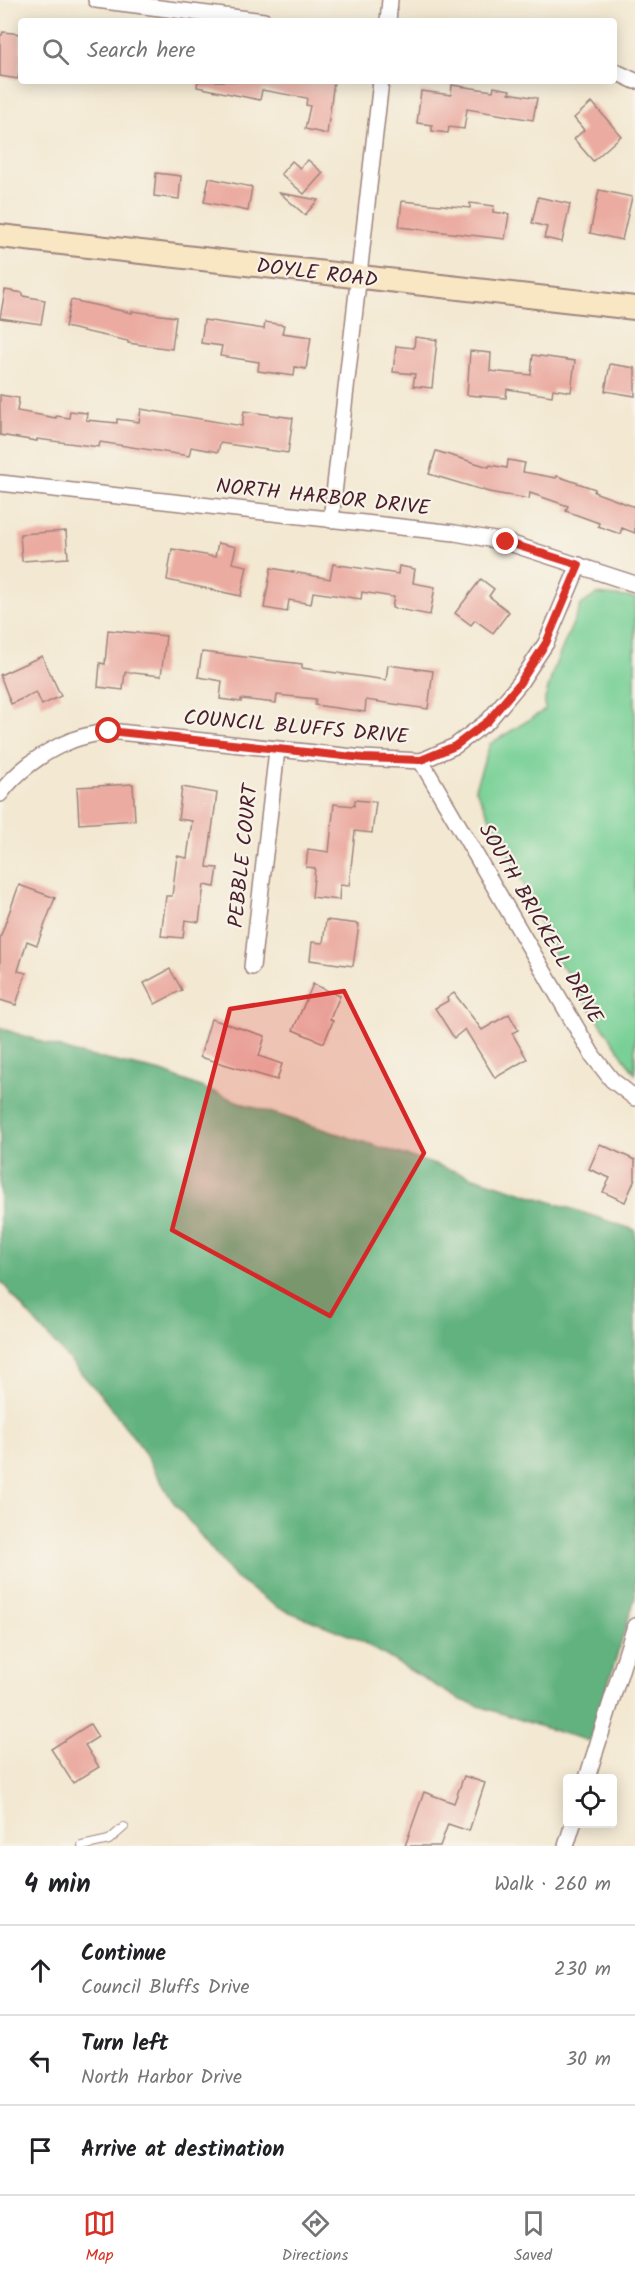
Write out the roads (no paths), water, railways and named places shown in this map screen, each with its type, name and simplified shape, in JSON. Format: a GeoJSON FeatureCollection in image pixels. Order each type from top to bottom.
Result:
{"type":"FeatureCollection","features":[{"type":"Feature","properties":{"kind":"main road","name":"DOYLE ROAD"},"geometry":{"type":"LineString","coordinates":[[0,236],[359,279],[635,308]]}},
{"type":"Feature","properties":{"kind":"street"},"geometry":{"type":"LineString","coordinates":[[96,0],[129,2],[243,18]]}},
{"type":"Feature","properties":{"kind":"street"},"geometry":{"type":"LineString","coordinates":[[388,18],[390,0]]}},
{"type":"Feature","properties":{"kind":"street"},"geometry":{"type":"LineString","coordinates":[[617,72],[635,81]]}},
{"type":"Feature","properties":{"kind":"street"},"geometry":{"type":"LineString","coordinates":[[331,520],[381,84]]}},
{"type":"Feature","properties":{"kind":"street","name":"NORTH HARBOR DRIVE"},"geometry":{"type":"LineString","coordinates":[[0,483],[455,533],[506,542],[635,584]]}},
{"type":"Feature","properties":{"kind":"street","name":"COUNCIL BLUFFS DRIVE"},"geometry":{"type":"LineString","coordinates":[[0,794],[6,785],[36,760],[68,741],[109,731],[363,758],[421,760],[455,746],[472,734],[488,721],[519,684],[546,643],[579,565]]}},
{"type":"Feature","properties":{"kind":"street","name":"PEBBLE COURT"},"geometry":{"type":"LineString","coordinates":[[252,967],[277,750]]}},
{"type":"Feature","properties":{"kind":"street","name":"SOUTH BRICKELL DRIVE"},"geometry":{"type":"LineString","coordinates":[[421,760],[593,1056],[612,1080],[635,1098]]}},
{"type":"Feature","properties":{"kind":"street"},"geometry":{"type":"LineString","coordinates":[[589,1774],[635,1626]]}},
{"type":"Feature","properties":{"kind":"street"},"geometry":{"type":"LineString","coordinates":[[566,1846],[572,1828]]}},
{"type":"Feature","properties":{"kind":"lane"},"geometry":{"type":"LineString","coordinates":[[82,1846],[108,1839],[124,1827]]}}]}
